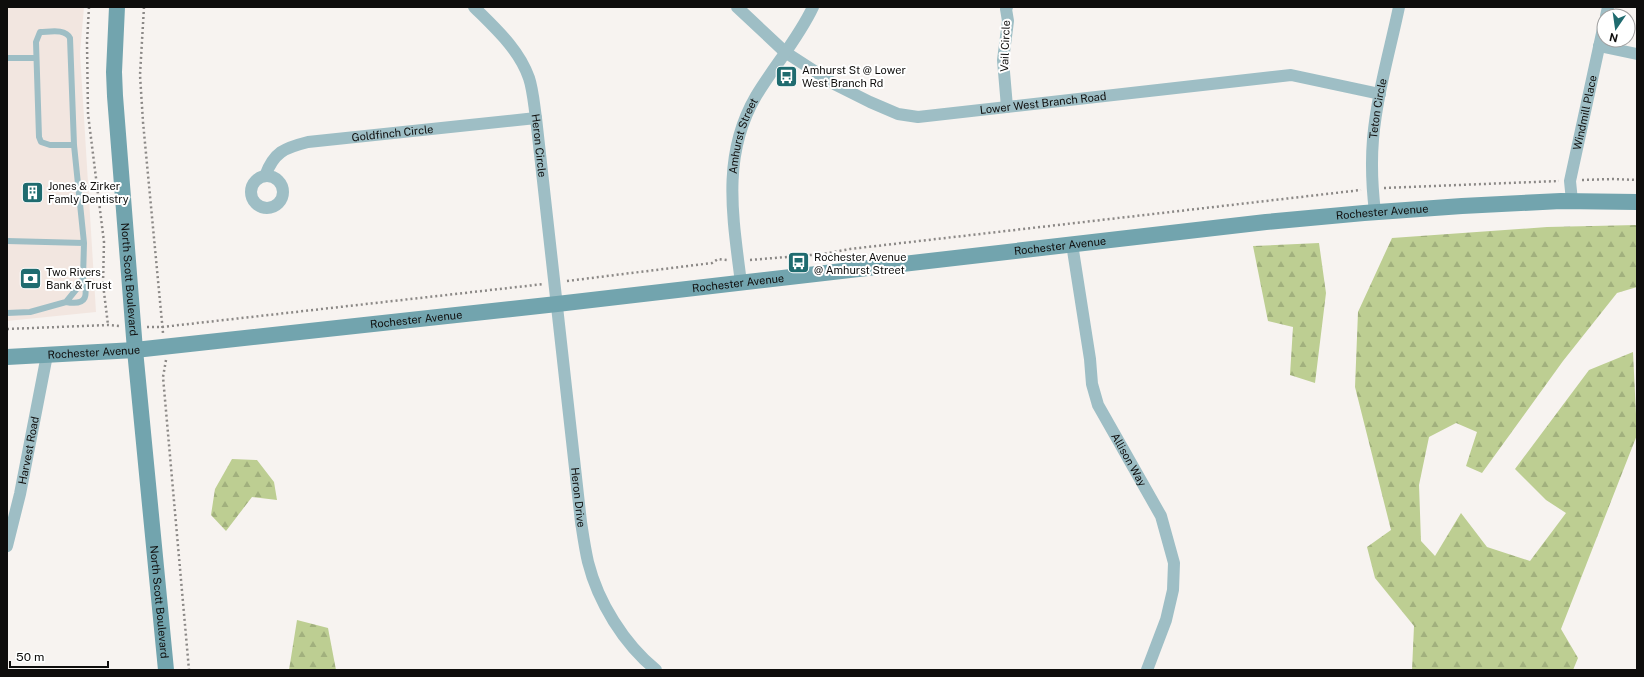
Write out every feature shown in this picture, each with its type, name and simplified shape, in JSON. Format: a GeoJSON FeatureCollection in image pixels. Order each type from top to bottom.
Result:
{"type":"FeatureCollection","features":[{"type":"Feature","properties":{"kind":"main road","name":"North Scott Boulevard"},"geometry":{"type":"LineString","coordinates":[[117,7],[114,72],[115,96],[135,350],[166,670]]}},
{"type":"Feature","properties":{"kind":"main road","name":"Rochester Avenue"},"geometry":{"type":"LineString","coordinates":[[7,358],[135,350],[557,304],[1266,222],[1375,212],[1572,201],[1637,202]]}},
{"type":"Feature","properties":{"kind":"street","name":"Heron Circle"},"geometry":{"type":"LineString","coordinates":[[474,7],[506,39],[523,63],[530,79],[536,118],[557,304]]}},
{"type":"Feature","properties":{"kind":"street","name":"Lower West Branch Road"},"geometry":{"type":"LineString","coordinates":[[738,7],[785,52],[836,85],[898,114],[918,117],[1291,75],[1380,94]]}},
{"type":"Feature","properties":{"kind":"street","name":"Amhurst Street"},"geometry":{"type":"LineString","coordinates":[[741,283],[732,212],[731,190],[733,162],[738,141],[747,114],[755,97],[813,7]]}},
{"type":"Feature","properties":{"kind":"street","name":"Teton Circle"},"geometry":{"type":"LineString","coordinates":[[1375,212],[1372,189],[1373,138],[1380,94],[1399,7]]}},
{"type":"Feature","properties":{"kind":"street","name":"Vail Circle"},"geometry":{"type":"LineString","coordinates":[[1004,8],[1008,21],[1003,60],[1008,107]]}},
{"type":"Feature","properties":{"kind":"street","name":"Windmill Place"},"geometry":{"type":"LineString","coordinates":[[1572,201],[1570,181],[1599,48]]}},
{"type":"Feature","properties":{"kind":"street"},"geometry":{"type":"LineString","coordinates":[[1608,48],[1637,54]]}},
{"type":"Feature","properties":{"kind":"street","name":"Goldfinch Circle"},"geometry":{"type":"LineString","coordinates":[[265,176],[270,163],[278,154],[288,147],[308,142],[536,118]]}},
{"type":"Feature","properties":{"kind":"street","name":"Allison Way"},"geometry":{"type":"LineString","coordinates":[[1072,244],[1090,359],[1092,384],[1098,405],[1161,516],[1174,563],[1173,590],[1166,620],[1147,670]]}},
{"type":"Feature","properties":{"kind":"street","name":"Heron Drive"},"geometry":{"type":"LineString","coordinates":[[557,304],[581,522],[588,562],[596,586],[607,610],[626,639],[656,670]]}},
{"type":"Feature","properties":{"kind":"street","name":"Harvest Road"},"geometry":{"type":"LineString","coordinates":[[7,546],[20,494],[47,355]]}},
{"type":"Feature","properties":{"kind":"lane"},"geometry":{"type":"LineString","coordinates":[[7,313],[30,312],[66,302],[81,302],[84,299],[86,287],[83,278],[84,243],[74,145],[70,38],[68,34],[63,32],[40,32],[36,42],[39,137],[41,142],[50,145],[74,145]]}},
{"type":"Feature","properties":{"kind":"lane"},"geometry":{"type":"LineString","coordinates":[[7,58],[36,58]]}},
{"type":"Feature","properties":{"kind":"lane"},"geometry":{"type":"LineString","coordinates":[[7,241],[84,243]]}},
{"type":"Feature","properties":{"kind":"lane"},"geometry":{"type":"LineString","coordinates":[[66,302],[79,286],[83,278]]}},
{"type":"Feature","properties":{"kind":"path"},"geometry":{"type":"LineString","coordinates":[[7,329],[108,325],[103,284],[104,242],[88,114],[87,56],[89,7]]}},
{"type":"Feature","properties":{"kind":"path"},"geometry":{"type":"LineString","coordinates":[[162,327],[554,283],[712,263],[718,259],[738,261],[823,254],[850,249],[1101,219],[1372,189],[1613,179],[1637,180]]}},
{"type":"Feature","properties":{"kind":"shaded area"},"geometry":{"type":"Polygon","coordinates":[[[7,7],[84,7],[80,53],[96,312],[7,321],[7,7]]]}},
{"type":"Feature","properties":{"kind":"green space"},"geometry":{"type":"Polygon","coordinates":[[[1637,225],[1637,287],[1617,293],[1563,361],[1482,473],[1466,466],[1477,432],[1456,423],[1429,437],[1419,485],[1421,541],[1435,556],[1461,513],[1487,547],[1530,561],[1566,513],[1546,500],[1515,469],[1589,370],[1633,352],[1637,435],[1561,629],[1578,658],[1573,670],[1412,670],[1414,626],[1375,578],[1367,547],[1391,530],[1355,387],[1358,312],[1392,238],[1547,227],[1637,225]]]}},
{"type":"Feature","properties":{"kind":"green space"},"geometry":{"type":"Polygon","coordinates":[[[1319,243],[1326,293],[1315,383],[1290,375],[1293,327],[1268,321],[1253,246],[1319,243]]]}},
{"type":"Feature","properties":{"kind":"green space"},"geometry":{"type":"Polygon","coordinates":[[[232,459],[257,460],[274,482],[277,500],[252,497],[226,531],[211,515],[215,489],[232,459]]]}},
{"type":"Feature","properties":{"kind":"green space"},"geometry":{"type":"Polygon","coordinates":[[[297,620],[328,628],[336,670],[289,670],[297,620]]]}},
{"type":"Feature","properties":{"kind":"place","name":"Amhurst St @ Lower West Branch Rd"},"geometry":{"type":"Point","coordinates":[786,76]}},
{"type":"Feature","properties":{"kind":"place","name":"Jones & Zirker Famly Dentistry"},"geometry":{"type":"Point","coordinates":[33,192]}},
{"type":"Feature","properties":{"kind":"place","name":"Rochester Avenue @ Amhurst Street"},"geometry":{"type":"Point","coordinates":[799,263]}},
{"type":"Feature","properties":{"kind":"place","name":"Two Rivers Bank & Trust"},"geometry":{"type":"Point","coordinates":[31,278]}}]}
